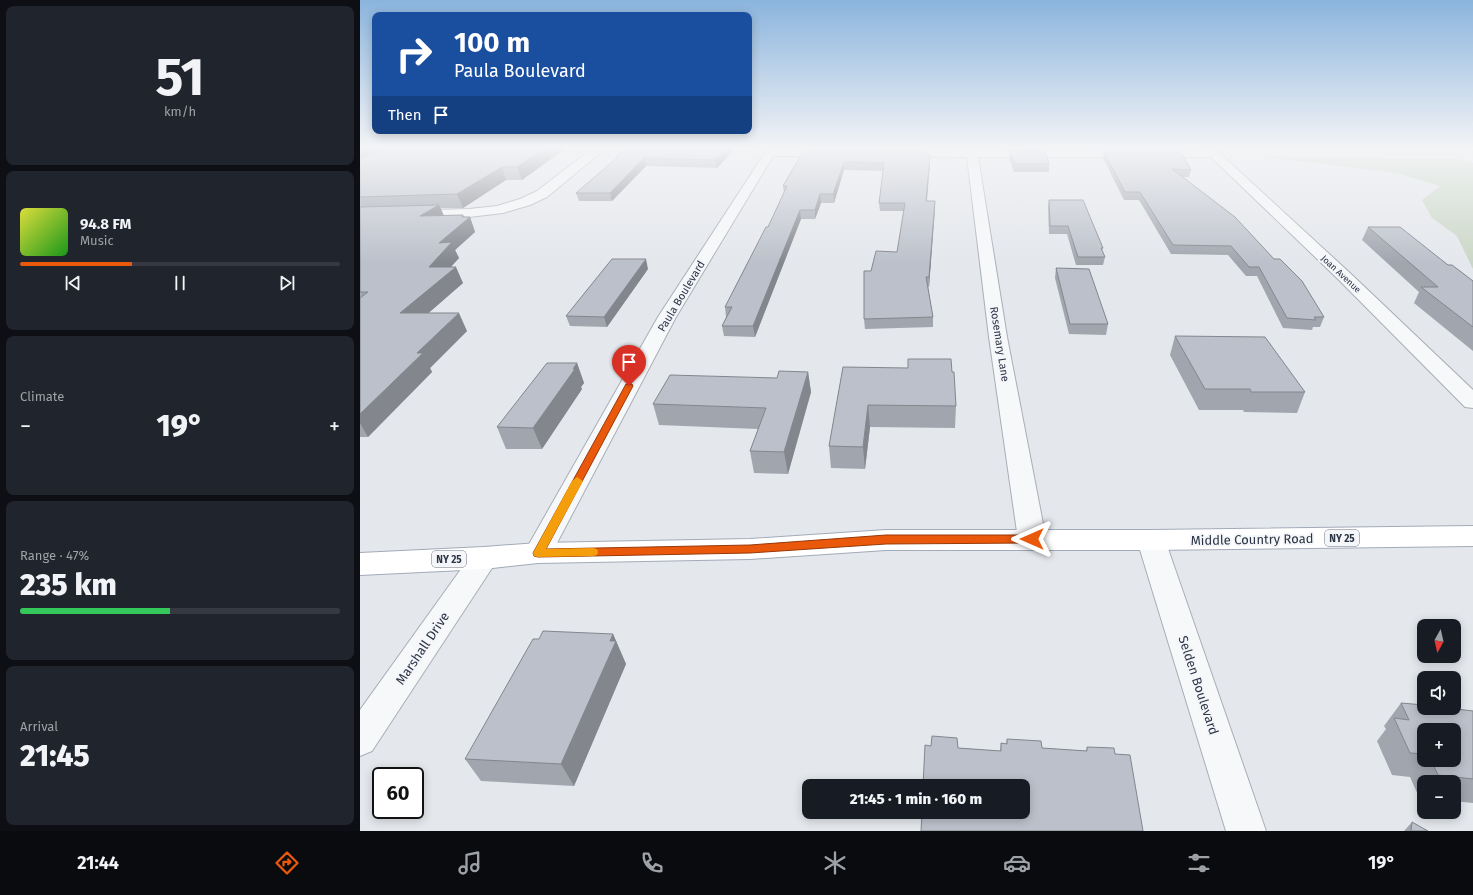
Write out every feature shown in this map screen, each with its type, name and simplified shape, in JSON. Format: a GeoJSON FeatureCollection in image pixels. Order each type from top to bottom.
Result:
{"type":"FeatureCollection","features":[{"type":"Feature","properties":{"kind":"main road","name":"Middle Country Road"},"geometry":{"type":"LineString","coordinates":[[1032,539],[1151,540],[1473,536]]}},
{"type":"Feature","properties":{"kind":"main road","name":"NY 25"},"geometry":{"type":"LineString","coordinates":[[360,564],[484,558],[538,553],[750,549],[886,540],[1032,539]]}},
{"type":"Feature","properties":{"kind":"street"},"geometry":{"type":"LineString","coordinates":[[360,216],[469,214],[498,210],[525,202],[542,194],[551,187]]}},
{"type":"Feature","properties":{"kind":"street","name":"Paula Boulevard"},"geometry":{"type":"LineString","coordinates":[[538,553],[667,317],[748,187]]}},
{"type":"Feature","properties":{"kind":"street","name":"Rosemary Lane"},"geometry":{"type":"LineString","coordinates":[[976,187],[998,337],[1032,539]]}},
{"type":"Feature","properties":{"kind":"street","name":"Joan Avenue"},"geometry":{"type":"LineString","coordinates":[[1249,187],[1345,277],[1473,402]]}},
{"type":"Feature","properties":{"kind":"street","name":"Selden Boulevard"},"geometry":{"type":"LineString","coordinates":[[1151,540],[1246,831]]}},
{"type":"Feature","properties":{"kind":"street","name":"Marshall Drive"},"geometry":{"type":"LineString","coordinates":[[360,739],[484,558]]}},
{"type":"Feature","properties":{"kind":"green space"},"geometry":{"type":"Polygon","coordinates":[[[1439,187],[1473,187],[1473,269],[1457,236],[1432,218],[1422,200],[1439,187]]]}},
{"type":"Feature","properties":{"kind":"building"},"geometry":{"type":"Polygon","coordinates":[[[360,187],[469,187],[457,194],[360,197],[360,187]]]}},
{"type":"Feature","properties":{"kind":"building"},"geometry":{"type":"Polygon","coordinates":[[[583,187],[616,187],[610,193],[576,193],[583,187]]]}},
{"type":"Feature","properties":{"kind":"building"},"geometry":{"type":"Polygon","coordinates":[[[787,187],[835,187],[833,194],[820,194],[815,210],[800,210],[753,326],[722,326],[732,307],[725,307],[766,227],[768,227],[787,187]]]}},
{"type":"Feature","properties":{"kind":"building"},"geometry":{"type":"Polygon","coordinates":[[[881,187],[927,187],[926,201],[935,201],[929,277],[926,277],[933,317],[864,319],[864,271],[871,271],[876,251],[897,252],[905,203],[879,203],[881,187]]]}},
{"type":"Feature","properties":{"kind":"building"},"geometry":{"type":"Polygon","coordinates":[[[1122,187],[1195,187],[1235,217],[1274,259],[1280,259],[1302,281],[1324,317],[1314,317],[1316,320],[1287,318],[1259,267],[1249,267],[1231,246],[1173,245],[1140,192],[1125,192],[1122,187]]]}},
{"type":"Feature","properties":{"kind":"building"},"geometry":{"type":"Polygon","coordinates":[[[1049,200],[1083,200],[1103,248],[1101,248],[1105,257],[1078,257],[1068,226],[1050,226],[1049,200]]]}},
{"type":"Feature","properties":{"kind":"building"},"geometry":{"type":"Polygon","coordinates":[[[439,205],[420,216],[463,215],[462,217],[470,217],[439,243],[452,242],[429,267],[456,267],[400,313],[459,313],[417,353],[423,353],[360,414],[360,298],[368,292],[360,292],[360,207],[439,205]]]}},
{"type":"Feature","properties":{"kind":"building"},"geometry":{"type":"Polygon","coordinates":[[[1368,227],[1400,227],[1448,265],[1452,265],[1473,281],[1473,327],[1421,287],[1438,287],[1368,227]]]}},
{"type":"Feature","properties":{"kind":"building"},"geometry":{"type":"Polygon","coordinates":[[[612,259],[646,259],[604,317],[566,316],[612,259]]]}},
{"type":"Feature","properties":{"kind":"building"},"geometry":{"type":"Polygon","coordinates":[[[1056,268],[1089,269],[1108,324],[1070,324],[1056,268]]]}},
{"type":"Feature","properties":{"kind":"building"},"geometry":{"type":"Polygon","coordinates":[[[1175,336],[1265,337],[1305,392],[1251,392],[1250,389],[1205,389],[1175,336]]]}},
{"type":"Feature","properties":{"kind":"building"},"geometry":{"type":"Polygon","coordinates":[[[908,359],[951,359],[952,372],[954,372],[956,406],[868,405],[863,447],[829,446],[843,367],[908,368],[908,359]]]}},
{"type":"Feature","properties":{"kind":"building"},"geometry":{"type":"Polygon","coordinates":[[[547,363],[577,363],[573,369],[575,369],[533,428],[497,427],[547,363]]]}},
{"type":"Feature","properties":{"kind":"building"},"geometry":{"type":"Polygon","coordinates":[[[779,371],[808,372],[784,452],[750,451],[766,408],[653,404],[670,375],[777,378],[779,371]]]}},
{"type":"Feature","properties":{"kind":"building"},"geometry":{"type":"Polygon","coordinates":[[[543,631],[613,634],[610,641],[616,641],[561,764],[465,759],[533,639],[539,639],[543,631]]]}},
{"type":"Feature","properties":{"kind":"building"},"geometry":{"type":"Polygon","coordinates":[[[1401,703],[1417,704],[1417,715],[1461,715],[1461,710],[1473,711],[1473,779],[1461,778],[1461,775],[1438,775],[1434,767],[1461,767],[1461,723],[1417,723],[1417,754],[1410,753],[1394,718],[1409,720],[1401,703]]]}},
{"type":"Feature","properties":{"kind":"building"},"geometry":{"type":"Polygon","coordinates":[[[932,736],[957,738],[958,748],[1001,751],[1001,743],[1007,744],[1007,739],[1041,741],[1042,748],[1087,751],[1087,747],[1114,748],[1115,754],[1130,755],[1143,831],[921,831],[922,819],[1030,819],[1030,779],[923,779],[925,745],[931,746],[932,736]]]}},
{"type":"Feature","properties":{"kind":"building"},"geometry":{"type":"Polygon","coordinates":[[[1412,822],[1428,831],[1411,831],[1412,822]]]}},
{"type":"Feature","properties":{"kind":"slow traffic"},"geometry":{"type":"LineString","coordinates":[[577,481],[538,553],[593,552]]}},
{"type":"Feature","properties":{"kind":"route"},"geometry":{"type":"LineString","coordinates":[[629,386],[538,553],[750,549],[886,540],[1032,539]]}}]}
